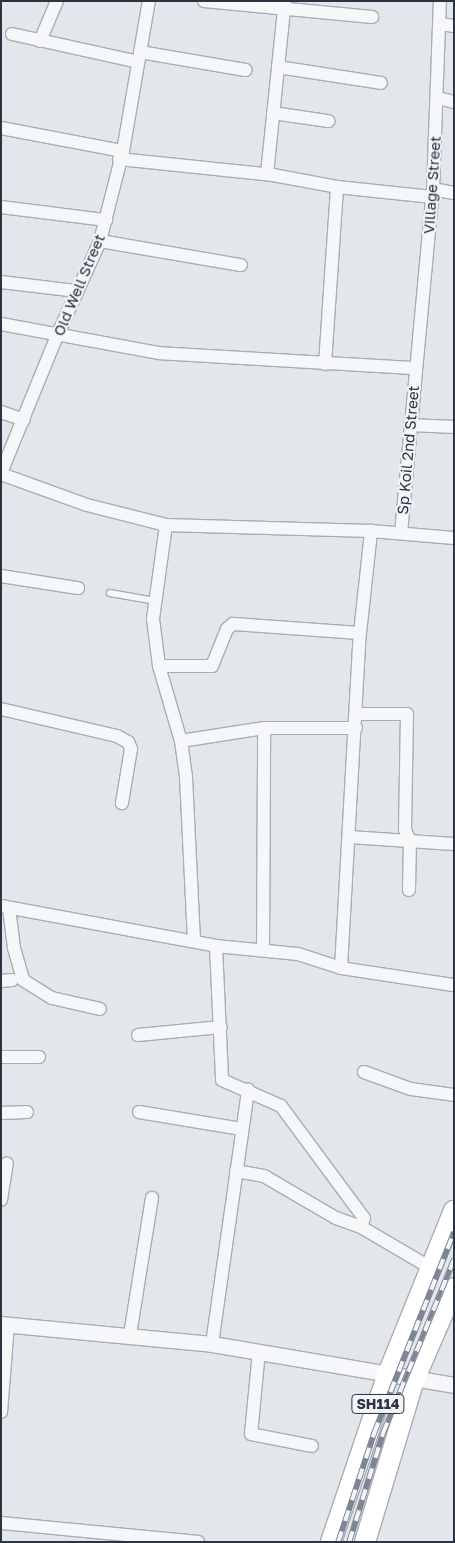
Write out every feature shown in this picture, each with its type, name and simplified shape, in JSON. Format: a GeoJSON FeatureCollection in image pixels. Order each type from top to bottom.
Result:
{"type":"FeatureCollection","features":[{"type":"Feature","properties":{"kind":"main road","name":"SH114"},"geometry":{"type":"LineString","coordinates":[[331,1542],[388,1374],[454,1211]]}},
{"type":"Feature","properties":{"kind":"main road","name":"SH114"},"geometry":{"type":"LineString","coordinates":[[365,1542],[414,1380],[454,1288]]}},
{"type":"Feature","properties":{"kind":"street"},"geometry":{"type":"LineString","coordinates":[[40,41],[57,1]]}},
{"type":"Feature","properties":{"kind":"street","name":"Old Well Street"},"geometry":{"type":"LineString","coordinates":[[1,474],[57,336],[100,241],[121,155],[150,1]]}},
{"type":"Feature","properties":{"kind":"street"},"geometry":{"type":"LineString","coordinates":[[204,1],[284,5],[372,17]]}},
{"type":"Feature","properties":{"kind":"street","name":"Village Street"},"geometry":{"type":"LineString","coordinates":[[415,368],[432,193],[438,98],[440,1]]}},
{"type":"Feature","properties":{"kind":"street"},"geometry":{"type":"LineString","coordinates":[[267,174],[284,5]]}},
{"type":"Feature","properties":{"kind":"street"},"geometry":{"type":"LineString","coordinates":[[440,24],[454,26]]}},
{"type":"Feature","properties":{"kind":"street"},"geometry":{"type":"LineString","coordinates":[[12,34],[40,41],[139,57],[245,70]]}},
{"type":"Feature","properties":{"kind":"street"},"geometry":{"type":"LineString","coordinates":[[278,67],[381,83]]}},
{"type":"Feature","properties":{"kind":"street"},"geometry":{"type":"LineString","coordinates":[[438,98],[454,102]]}},
{"type":"Feature","properties":{"kind":"street"},"geometry":{"type":"LineString","coordinates":[[273,113],[328,121]]}},
{"type":"Feature","properties":{"kind":"street"},"geometry":{"type":"LineString","coordinates":[[1,128],[121,155],[267,174],[337,187],[454,193]]}},
{"type":"Feature","properties":{"kind":"street"},"geometry":{"type":"LineString","coordinates":[[325,364],[337,187]]}},
{"type":"Feature","properties":{"kind":"street"},"geometry":{"type":"LineString","coordinates":[[1,207],[106,220]]}},
{"type":"Feature","properties":{"kind":"street"},"geometry":{"type":"LineString","coordinates":[[100,241],[241,265]]}},
{"type":"Feature","properties":{"kind":"street"},"geometry":{"type":"LineString","coordinates":[[1,282],[77,291]]}},
{"type":"Feature","properties":{"kind":"street"},"geometry":{"type":"LineString","coordinates":[[1,324],[57,336],[159,353],[415,368]]}},
{"type":"Feature","properties":{"kind":"street","name":"Sp Koil 2nd Street"},"geometry":{"type":"LineString","coordinates":[[401,533],[415,368]]}},
{"type":"Feature","properties":{"kind":"street"},"geometry":{"type":"LineString","coordinates":[[1,412],[24,420]]}},
{"type":"Feature","properties":{"kind":"street"},"geometry":{"type":"LineString","coordinates":[[410,425],[454,427]]}},
{"type":"Feature","properties":{"kind":"street"},"geometry":{"type":"LineString","coordinates":[[1,474],[87,506],[166,525],[370,531],[454,538]]}},
{"type":"Feature","properties":{"kind":"street"},"geometry":{"type":"LineString","coordinates":[[166,525],[153,619],[159,666],[181,741],[186,777],[194,941]]}},
{"type":"Feature","properties":{"kind":"street"},"geometry":{"type":"LineString","coordinates":[[341,968],[360,633],[370,531]]}},
{"type":"Feature","properties":{"kind":"street"},"geometry":{"type":"LineString","coordinates":[[1,576],[78,588]]}},
{"type":"Feature","properties":{"kind":"street"},"geometry":{"type":"LineString","coordinates":[[159,666],[212,666],[227,629],[233,624],[360,633]]}},
{"type":"Feature","properties":{"kind":"street"},"geometry":{"type":"LineString","coordinates":[[1,709],[118,736],[128,742],[131,749],[122,802]]}},
{"type":"Feature","properties":{"kind":"street"},"geometry":{"type":"LineString","coordinates":[[356,714],[407,714],[405,830],[410,841],[409,890]]}},
{"type":"Feature","properties":{"kind":"street"},"geometry":{"type":"LineString","coordinates":[[181,741],[264,728],[356,728]]}},
{"type":"Feature","properties":{"kind":"street"},"geometry":{"type":"LineString","coordinates":[[263,950],[264,728]]}},
{"type":"Feature","properties":{"kind":"street"},"geometry":{"type":"LineString","coordinates":[[349,837],[454,844]]}},
{"type":"Feature","properties":{"kind":"street"},"geometry":{"type":"LineString","coordinates":[[100,1009],[52,998],[23,980],[5,907],[216,946],[298,954],[341,968],[454,985]]}},
{"type":"Feature","properties":{"kind":"street"},"geometry":{"type":"LineString","coordinates":[[216,946],[222,1080],[281,1106],[364,1218],[361,1227]]}},
{"type":"Feature","properties":{"kind":"street"},"geometry":{"type":"LineString","coordinates":[[138,1034],[221,1027]]}},
{"type":"Feature","properties":{"kind":"street"},"geometry":{"type":"LineString","coordinates":[[1,1057],[38,1057]]}},
{"type":"Feature","properties":{"kind":"street"},"geometry":{"type":"LineString","coordinates":[[364,1072],[411,1089],[454,1095]]}},
{"type":"Feature","properties":{"kind":"street"},"geometry":{"type":"LineString","coordinates":[[212,1344],[248,1090]]}},
{"type":"Feature","properties":{"kind":"street"},"geometry":{"type":"LineString","coordinates":[[1,1113],[27,1112]]}},
{"type":"Feature","properties":{"kind":"street"},"geometry":{"type":"LineString","coordinates":[[139,1112],[242,1129]]}},
{"type":"Feature","properties":{"kind":"street"},"geometry":{"type":"LineString","coordinates":[[1,1200],[7,1164]]}},
{"type":"Feature","properties":{"kind":"street"},"geometry":{"type":"LineString","coordinates":[[236,1171],[264,1176],[336,1218],[361,1227],[431,1268]]}},
{"type":"Feature","properties":{"kind":"street"},"geometry":{"type":"LineString","coordinates":[[130,1335],[152,1198]]}},
{"type":"Feature","properties":{"kind":"street"},"geometry":{"type":"LineString","coordinates":[[1,1412],[5,1324],[212,1344],[414,1380],[454,1385]]}},
{"type":"Feature","properties":{"kind":"street"},"geometry":{"type":"LineString","coordinates":[[259,1351],[250,1434],[312,1446]]}},
{"type":"Feature","properties":{"kind":"street"},"geometry":{"type":"LineString","coordinates":[[1,1523],[198,1542]]}},
{"type":"Feature","properties":{"kind":"lane"},"geometry":{"type":"LineString","coordinates":[[110,594],[156,602]]}},
{"type":"Feature","properties":{"kind":"railway"},"geometry":{"type":"LineString","coordinates":[[338,1542],[374,1433],[454,1232]]}},
{"type":"Feature","properties":{"kind":"railway"},"geometry":{"type":"LineString","coordinates":[[349,1542],[383,1433],[454,1259]]}}]}
